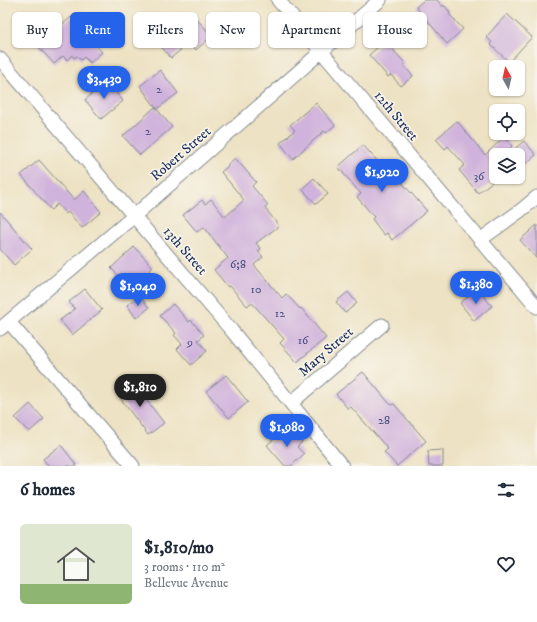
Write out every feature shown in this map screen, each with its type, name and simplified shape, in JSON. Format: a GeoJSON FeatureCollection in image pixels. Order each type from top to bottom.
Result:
{"type":"FeatureCollection","features":[{"type":"Feature","properties":{"kind":"street","name":"12th Street"},"geometry":{"type":"LineString","coordinates":[[278,0],[537,307]]}},
{"type":"Feature","properties":{"kind":"street","name":"Robert Street"},"geometry":{"type":"LineString","coordinates":[[4,326],[134,216],[380,0]]}},
{"type":"Feature","properties":{"kind":"street","name":"13th Street"},"geometry":{"type":"LineString","coordinates":[[0,59],[232,331],[342,466]]}},
{"type":"Feature","properties":{"kind":"street"},"geometry":{"type":"LineString","coordinates":[[480,240],[537,197]]}},
{"type":"Feature","properties":{"kind":"street","name":"Mary Street"},"geometry":{"type":"LineString","coordinates":[[291,403],[382,325]]}},
{"type":"Feature","properties":{"kind":"street"},"geometry":{"type":"LineString","coordinates":[[4,326],[133,466]]}},
{"type":"Feature","properties":{"kind":"building"},"geometry":{"type":"Polygon","coordinates":[[[424,0],[437,0],[442,6],[445,6],[450,15],[463,29],[447,44],[427,20],[427,12],[420,12],[416,7],[424,0]]]}},
{"type":"Feature","properties":{"kind":"building"},"geometry":{"type":"Polygon","coordinates":[[[507,14],[532,37],[511,60],[507,60],[490,44],[492,42],[486,37],[507,14]]]}},
{"type":"Feature","properties":{"kind":"building"},"geometry":{"type":"Polygon","coordinates":[[[70,18],[70,48],[98,48],[102,52],[90,63],[84,57],[81,60],[77,56],[74,58],[72,55],[67,60],[63,56],[54,64],[40,48],[62,48],[62,25],[70,18]]]}},
{"type":"Feature","properties":{"kind":"building"},"geometry":{"type":"Polygon","coordinates":[[[198,20],[206,29],[206,41],[196,50],[194,48],[198,48],[198,20]]]}},
{"type":"Feature","properties":{"kind":"building"},"geometry":{"type":"Polygon","coordinates":[[[162,48],[183,48],[171,58],[162,48]]]}},
{"type":"Feature","properties":{"kind":"building"},"geometry":{"type":"Polygon","coordinates":[[[377,48],[391,48],[405,63],[403,65],[413,76],[401,86],[391,75],[388,77],[369,55],[377,48]]]}},
{"type":"Feature","properties":{"kind":"building"},"geometry":{"type":"Polygon","coordinates":[[[160,70],[178,93],[157,109],[140,86],[160,70]]]}},
{"type":"Feature","properties":{"kind":"building"},"geometry":{"type":"Polygon","coordinates":[[[107,81],[123,101],[101,119],[85,100],[107,81]]]}},
{"type":"Feature","properties":{"kind":"building"},"geometry":{"type":"Polygon","coordinates":[[[316,103],[335,125],[326,133],[324,131],[293,159],[280,143],[295,130],[290,125],[316,103]]]}},
{"type":"Feature","properties":{"kind":"building"},"geometry":{"type":"Polygon","coordinates":[[[155,107],[172,127],[140,155],[123,136],[155,107]]]}},
{"type":"Feature","properties":{"kind":"building"},"geometry":{"type":"Polygon","coordinates":[[[457,121],[485,155],[489,151],[489,184],[478,193],[459,170],[465,165],[448,146],[445,149],[436,139],[457,121]]]}},
{"type":"Feature","properties":{"kind":"building"},"geometry":{"type":"Polygon","coordinates":[[[501,140],[507,140],[512,146],[510,148],[492,148],[501,140]]]}},
{"type":"Feature","properties":{"kind":"building"},"geometry":{"type":"Polygon","coordinates":[[[524,141],[536,155],[525,164],[525,148],[516,148],[524,141]]]}},
{"type":"Feature","properties":{"kind":"building"},"geometry":{"type":"Polygon","coordinates":[[[363,145],[387,172],[390,169],[427,211],[392,240],[387,233],[384,235],[372,219],[374,217],[357,197],[361,194],[338,167],[363,145]]]}},
{"type":"Feature","properties":{"kind":"building"},"geometry":{"type":"Polygon","coordinates":[[[235,158],[256,182],[252,186],[268,205],[265,208],[279,226],[256,243],[261,249],[258,251],[263,257],[254,265],[282,298],[286,294],[300,309],[301,308],[326,338],[297,362],[280,343],[284,339],[253,304],[251,303],[247,306],[214,270],[228,258],[204,227],[197,232],[183,215],[202,200],[205,204],[211,199],[225,217],[244,200],[221,172],[235,158]]]}},
{"type":"Feature","properties":{"kind":"building"},"geometry":{"type":"Polygon","coordinates":[[[39,160],[74,200],[84,191],[101,212],[82,228],[68,212],[66,214],[57,204],[51,210],[21,175],[39,160]]]}},
{"type":"Feature","properties":{"kind":"building"},"geometry":{"type":"Polygon","coordinates":[[[314,178],[328,194],[316,204],[302,189],[314,178]]]}},
{"type":"Feature","properties":{"kind":"building"},"geometry":{"type":"Polygon","coordinates":[[[0,212],[32,249],[14,265],[0,249],[0,212]]]}},
{"type":"Feature","properties":{"kind":"building"},"geometry":{"type":"Polygon","coordinates":[[[537,225],[537,259],[520,240],[537,225]]]}},
{"type":"Feature","properties":{"kind":"building"},"geometry":{"type":"Polygon","coordinates":[[[134,247],[153,267],[131,289],[111,268],[134,247]]]}},
{"type":"Feature","properties":{"kind":"building"},"geometry":{"type":"Polygon","coordinates":[[[85,289],[102,310],[72,335],[60,320],[75,309],[69,302],[85,289]]]}},
{"type":"Feature","properties":{"kind":"building"},"geometry":{"type":"Polygon","coordinates":[[[477,289],[492,306],[474,321],[460,303],[477,289]]]}},
{"type":"Feature","properties":{"kind":"building"},"geometry":{"type":"Polygon","coordinates":[[[348,292],[357,303],[345,313],[336,302],[348,292]]]}},
{"type":"Feature","properties":{"kind":"building"},"geometry":{"type":"Polygon","coordinates":[[[140,296],[149,308],[136,318],[127,305],[140,296]]]}},
{"type":"Feature","properties":{"kind":"building"},"geometry":{"type":"Polygon","coordinates":[[[173,304],[189,322],[191,320],[204,335],[198,340],[207,351],[191,365],[177,349],[182,344],[174,335],[176,333],[160,316],[173,304]]]}},
{"type":"Feature","properties":{"kind":"building"},"geometry":{"type":"Polygon","coordinates":[[[363,372],[389,403],[392,405],[394,404],[426,441],[397,466],[384,452],[388,449],[351,407],[348,409],[336,394],[363,372]]]}},
{"type":"Feature","properties":{"kind":"building"},"geometry":{"type":"Polygon","coordinates":[[[226,375],[248,402],[229,418],[206,391],[226,375]]]}},
{"type":"Feature","properties":{"kind":"building"},"geometry":{"type":"Polygon","coordinates":[[[133,382],[164,423],[148,435],[117,394],[133,382]]]}},
{"type":"Feature","properties":{"kind":"building"},"geometry":{"type":"Polygon","coordinates":[[[30,404],[44,419],[29,432],[15,418],[30,404]]]}},
{"type":"Feature","properties":{"kind":"building"},"geometry":{"type":"Polygon","coordinates":[[[284,430],[287,434],[291,430],[302,442],[297,447],[304,454],[291,466],[285,466],[267,445],[284,430]]]}},
{"type":"Feature","properties":{"kind":"building"},"geometry":{"type":"Polygon","coordinates":[[[61,445],[77,466],[49,466],[43,459],[61,445]]]}},
{"type":"Feature","properties":{"kind":"building"},"geometry":{"type":"Polygon","coordinates":[[[443,450],[443,466],[429,466],[428,451],[443,450]]]}}]}
